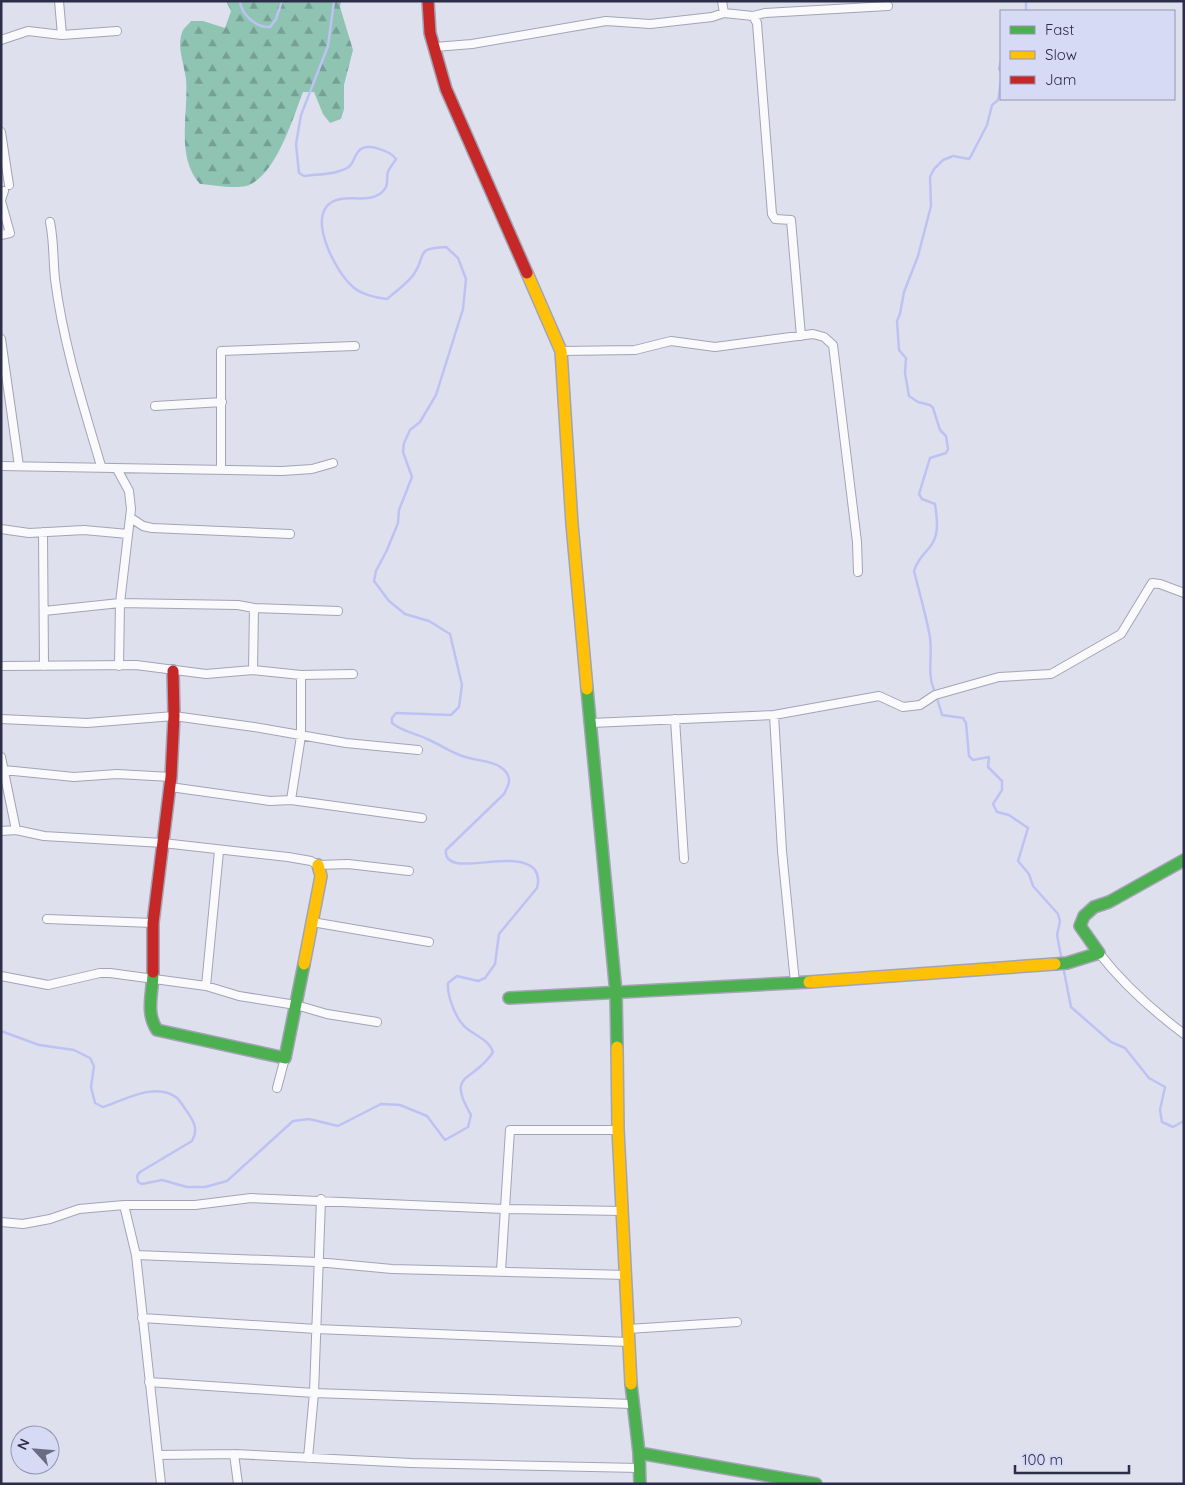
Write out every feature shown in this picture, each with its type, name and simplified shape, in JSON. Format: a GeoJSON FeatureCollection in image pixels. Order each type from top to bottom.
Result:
{"type":"FeatureCollection","features":[{"type":"Feature","properties":{"kind":"street"},"geometry":{"type":"LineString","coordinates":[[60,1],[62,35]]}},
{"type":"Feature","properties":{"kind":"street"},"geometry":{"type":"LineString","coordinates":[[428,1],[430,32],[446,88],[487,185],[550,320],[561,351],[572,524],[616,993],[618,1130],[627,1275],[628,1342],[632,1404],[639,1453],[640,1484]]}},
{"type":"Feature","properties":{"kind":"street"},"geometry":{"type":"LineString","coordinates":[[722,1],[724,14]]}},
{"type":"Feature","properties":{"kind":"street"},"geometry":{"type":"LineString","coordinates":[[434,47],[472,44],[606,21],[650,24],[724,14],[753,16],[765,13],[888,6]]}},
{"type":"Feature","properties":{"kind":"street"},"geometry":{"type":"LineString","coordinates":[[753,16],[757,23],[772,214],[775,219],[791,220],[801,336]]}},
{"type":"Feature","properties":{"kind":"street"},"geometry":{"type":"LineString","coordinates":[[1,40],[28,32],[62,35],[117,31]]}},
{"type":"Feature","properties":{"kind":"street"},"geometry":{"type":"LineString","coordinates":[[1,132],[7,188],[1,200],[10,233],[1,235]]}},
{"type":"Feature","properties":{"kind":"street"},"geometry":{"type":"LineString","coordinates":[[50,222],[54,249],[55,278],[64,329],[78,388],[101,466]]}},
{"type":"Feature","properties":{"kind":"street"},"geometry":{"type":"LineString","coordinates":[[561,351],[635,350],[671,341],[716,347],[813,334],[824,337],[833,345],[856,532],[858,572]]}},
{"type":"Feature","properties":{"kind":"street"},"geometry":{"type":"LineString","coordinates":[[1,339],[19,466]]}},
{"type":"Feature","properties":{"kind":"street"},"geometry":{"type":"LineString","coordinates":[[221,469],[221,351],[355,346]]}},
{"type":"Feature","properties":{"kind":"street"},"geometry":{"type":"LineString","coordinates":[[155,406],[222,402]]}},
{"type":"Feature","properties":{"kind":"street"},"geometry":{"type":"LineString","coordinates":[[1,466],[101,466],[117,469],[282,471],[312,469],[333,463]]}},
{"type":"Feature","properties":{"kind":"street"},"geometry":{"type":"LineString","coordinates":[[117,469],[129,491],[131,518],[120,603],[119,666]]}},
{"type":"Feature","properties":{"kind":"street"},"geometry":{"type":"LineString","coordinates":[[131,518],[143,526],[152,528],[290,534]]}},
{"type":"Feature","properties":{"kind":"street"},"geometry":{"type":"LineString","coordinates":[[1,529],[29,533],[84,530],[128,534]]}},
{"type":"Feature","properties":{"kind":"street"},"geometry":{"type":"LineString","coordinates":[[43,532],[44,666]]}},
{"type":"Feature","properties":{"kind":"street"},"geometry":{"type":"LineString","coordinates":[[591,723],[774,715],[879,696],[903,707],[920,704],[935,695],[999,678],[1056,673],[1121,634],[1152,583],[1184,593]]}},
{"type":"Feature","properties":{"kind":"street"},"geometry":{"type":"LineString","coordinates":[[44,611],[120,603],[238,605],[254,608],[338,611]]}},
{"type":"Feature","properties":{"kind":"street"},"geometry":{"type":"LineString","coordinates":[[252,670],[254,608]]}},
{"type":"Feature","properties":{"kind":"street"},"geometry":{"type":"LineString","coordinates":[[1,666],[142,666],[173,671],[214,674],[252,670],[301,675],[353,674]]}},
{"type":"Feature","properties":{"kind":"street"},"geometry":{"type":"LineString","coordinates":[[173,671],[174,716],[170,782],[153,923],[151,1021],[157,1030],[285,1058]]}},
{"type":"Feature","properties":{"kind":"street"},"geometry":{"type":"LineString","coordinates":[[291,800],[301,736],[301,675]]}},
{"type":"Feature","properties":{"kind":"street"},"geometry":{"type":"LineString","coordinates":[[774,715],[782,851],[795,983]]}},
{"type":"Feature","properties":{"kind":"street"},"geometry":{"type":"LineString","coordinates":[[1,719],[87,723],[174,716],[254,727],[346,743],[418,750]]}},
{"type":"Feature","properties":{"kind":"street"},"geometry":{"type":"LineString","coordinates":[[675,719],[684,859]]}},
{"type":"Feature","properties":{"kind":"street"},"geometry":{"type":"LineString","coordinates":[[1,757],[6,791],[16,830]]}},
{"type":"Feature","properties":{"kind":"street"},"geometry":{"type":"LineString","coordinates":[[4,770],[74,777],[117,774],[270,801],[291,800],[422,818]]}},
{"type":"Feature","properties":{"kind":"street"},"geometry":{"type":"LineString","coordinates":[[1,798],[6,791]]}},
{"type":"Feature","properties":{"kind":"street"},"geometry":{"type":"LineString","coordinates":[[1,831],[16,830],[44,836],[163,843],[219,851],[288,857],[311,861],[318,865],[348,864],[409,871]]}},
{"type":"Feature","properties":{"kind":"street"},"geometry":{"type":"LineString","coordinates":[[206,986],[219,851]]}},
{"type":"Feature","properties":{"kind":"street"},"geometry":{"type":"LineString","coordinates":[[1184,860],[1109,902],[1095,905],[1083,914],[1080,926],[1115,972],[1158,1015],[1184,1034]]}},
{"type":"Feature","properties":{"kind":"street"},"geometry":{"type":"LineString","coordinates":[[277,1088],[285,1058],[322,876],[318,865]]}},
{"type":"Feature","properties":{"kind":"street"},"geometry":{"type":"LineString","coordinates":[[47,919],[153,923]]}},
{"type":"Feature","properties":{"kind":"street"},"geometry":{"type":"LineString","coordinates":[[312,922],[429,942]]}},
{"type":"Feature","properties":{"kind":"street"},"geometry":{"type":"LineString","coordinates":[[510,998],[795,983],[1067,964],[1099,953]]}},
{"type":"Feature","properties":{"kind":"street"},"geometry":{"type":"LineString","coordinates":[[1,976],[48,985],[104,973],[206,986],[239,996],[296,1005],[328,1014],[377,1022]]}},
{"type":"Feature","properties":{"kind":"street"},"geometry":{"type":"LineString","coordinates":[[501,1271],[510,1130],[618,1130]]}},
{"type":"Feature","properties":{"kind":"street"},"geometry":{"type":"LineString","coordinates":[[1,1222],[23,1224],[50,1219],[79,1209],[124,1205],[190,1205],[251,1198],[504,1209],[622,1211]]}},
{"type":"Feature","properties":{"kind":"street"},"geometry":{"type":"LineString","coordinates":[[308,1458],[314,1393],[317,1262],[321,1200]]}},
{"type":"Feature","properties":{"kind":"street"},"geometry":{"type":"LineString","coordinates":[[124,1205],[136,1255],[162,1484]]}},
{"type":"Feature","properties":{"kind":"street"},"geometry":{"type":"LineString","coordinates":[[136,1255],[317,1262],[392,1269],[627,1275]]}},
{"type":"Feature","properties":{"kind":"street"},"geometry":{"type":"LineString","coordinates":[[142,1318],[316,1329],[628,1342]]}},
{"type":"Feature","properties":{"kind":"street"},"geometry":{"type":"LineString","coordinates":[[628,1329],[738,1322]]}},
{"type":"Feature","properties":{"kind":"street"},"geometry":{"type":"LineString","coordinates":[[149,1382],[314,1393],[632,1404]]}},
{"type":"Feature","properties":{"kind":"street"},"geometry":{"type":"LineString","coordinates":[[639,1453],[816,1484]]}},
{"type":"Feature","properties":{"kind":"street"},"geometry":{"type":"LineString","coordinates":[[158,1455],[234,1454],[411,1463],[639,1468]]}},
{"type":"Feature","properties":{"kind":"street"},"geometry":{"type":"LineString","coordinates":[[234,1454],[238,1484]]}},
{"type":"Feature","properties":{"kind":"green space"},"geometry":{"type":"Polygon","coordinates":[[[226,1],[341,1],[340,7],[353,50],[344,85],[344,109],[341,119],[330,123],[323,114],[314,92],[303,92],[282,146],[274,160],[266,172],[256,181],[241,187],[200,184],[192,173],[185,148],[186,79],[180,48],[181,36],[183,30],[191,21],[203,21],[225,28],[231,11],[226,1]]]}},
{"type":"Feature","properties":{"kind":"waterway"},"geometry":{"type":"LineString","coordinates":[[240,1],[243,11],[250,20],[265,27],[270,27],[276,19],[282,1]]}},
{"type":"Feature","properties":{"kind":"waterway"},"geometry":{"type":"LineString","coordinates":[[1,1031],[39,1045],[74,1050],[90,1058],[94,1066],[91,1087],[95,1103],[103,1107],[150,1092],[160,1091],[169,1093],[177,1098],[194,1123],[195,1133],[192,1141],[140,1172],[137,1176],[138,1182],[142,1184],[162,1180],[187,1187],[205,1187],[227,1181],[293,1121],[309,1119],[338,1126],[381,1104],[400,1105],[427,1116],[445,1140],[468,1127],[471,1115],[461,1091],[462,1084],[465,1079],[486,1062],[493,1052],[488,1044],[461,1022],[450,1000],[448,983],[457,976],[478,981],[485,978],[495,964],[499,934],[537,888],[538,876],[535,870],[526,864],[513,861],[468,864],[456,863],[448,859],[446,850],[504,794],[509,778],[506,772],[497,765],[467,758],[392,723],[392,718],[396,713],[451,715],[459,707],[462,685],[450,634],[429,621],[405,614],[389,601],[374,581],[376,571],[398,523],[399,510],[412,477],[403,452],[404,443],[410,430],[420,422],[436,395],[463,309],[466,279],[458,258],[446,247],[429,249],[423,254],[418,267],[409,281],[387,299],[368,295],[355,289],[346,280],[333,260],[322,225],[323,214],[327,206],[333,201],[340,199],[364,198],[378,195],[386,188],[387,174],[396,159],[383,150],[366,147],[358,152],[351,165],[342,170],[304,176],[299,173],[296,144],[301,115],[328,46],[334,1]]}},
{"type":"Feature","properties":{"kind":"waterway"},"geometry":{"type":"LineString","coordinates":[[1026,1],[1026,10]]}},
{"type":"Feature","properties":{"kind":"waterway"},"geometry":{"type":"LineString","coordinates":[[1000,65],[1000,70]]}},
{"type":"Feature","properties":{"kind":"waterway"},"geometry":{"type":"LineString","coordinates":[[934,690],[930,669],[930,639],[914,571],[933,542],[937,526],[935,504],[922,499],[919,494],[930,458],[946,453],[948,449],[946,436],[940,430],[933,408],[909,396],[905,373],[906,358],[899,350],[897,321],[904,292],[918,256],[931,206],[930,177],[934,169],[943,160],[953,156],[969,159],[987,125],[992,105],[998,100],[1000,88]]}},
{"type":"Feature","properties":{"kind":"waterway"},"geometry":{"type":"LineString","coordinates":[[937,698],[942,715],[963,718],[966,723],[969,756],[973,760],[989,757],[988,767],[1002,781],[1002,790],[993,804],[997,812],[1009,815],[1028,828],[1018,861],[1029,874],[1033,886],[1058,914],[1060,921],[1057,935],[1062,961]]}},
{"type":"Feature","properties":{"kind":"waterway"},"geometry":{"type":"LineString","coordinates":[[1063,966],[1071,1007],[1111,1042],[1125,1048],[1149,1078],[1165,1087],[1160,1110],[1162,1122],[1173,1127],[1184,1121]]}},
{"type":"Feature","properties":{"kind":"traffic: fast"},"geometry":{"type":"LineString","coordinates":[[587,689],[616,993],[617,1047]]}},
{"type":"Feature","properties":{"kind":"traffic: fast"},"geometry":{"type":"LineString","coordinates":[[1055,964],[1067,963],[1099,953],[1080,926],[1084,916],[1094,907],[1109,902],[1184,860]]}},
{"type":"Feature","properties":{"kind":"traffic: fast"},"geometry":{"type":"LineString","coordinates":[[153,972],[150,1009],[153,1023],[157,1030],[285,1058],[304,964]]}},
{"type":"Feature","properties":{"kind":"traffic: fast"},"geometry":{"type":"LineString","coordinates":[[509,998],[809,982]]}},
{"type":"Feature","properties":{"kind":"traffic: fast"},"geometry":{"type":"LineString","coordinates":[[631,1384],[639,1453],[640,1484]]}},
{"type":"Feature","properties":{"kind":"traffic: fast"},"geometry":{"type":"LineString","coordinates":[[639,1453],[816,1484]]}},
{"type":"Feature","properties":{"kind":"traffic: slow"},"geometry":{"type":"LineString","coordinates":[[527,273],[561,351],[572,524],[587,689]]}},
{"type":"Feature","properties":{"kind":"traffic: slow"},"geometry":{"type":"LineString","coordinates":[[304,964],[321,876],[318,865]]}},
{"type":"Feature","properties":{"kind":"traffic: slow"},"geometry":{"type":"LineString","coordinates":[[809,982],[1055,964]]}},
{"type":"Feature","properties":{"kind":"traffic: slow"},"geometry":{"type":"LineString","coordinates":[[617,1047],[618,1130],[631,1384]]}},
{"type":"Feature","properties":{"kind":"traffic: jam"},"geometry":{"type":"LineString","coordinates":[[428,1],[430,33],[446,89],[527,273]]}},
{"type":"Feature","properties":{"kind":"traffic: jam"},"geometry":{"type":"LineString","coordinates":[[153,972],[153,923],[171,777],[174,716],[173,671]]}}]}
